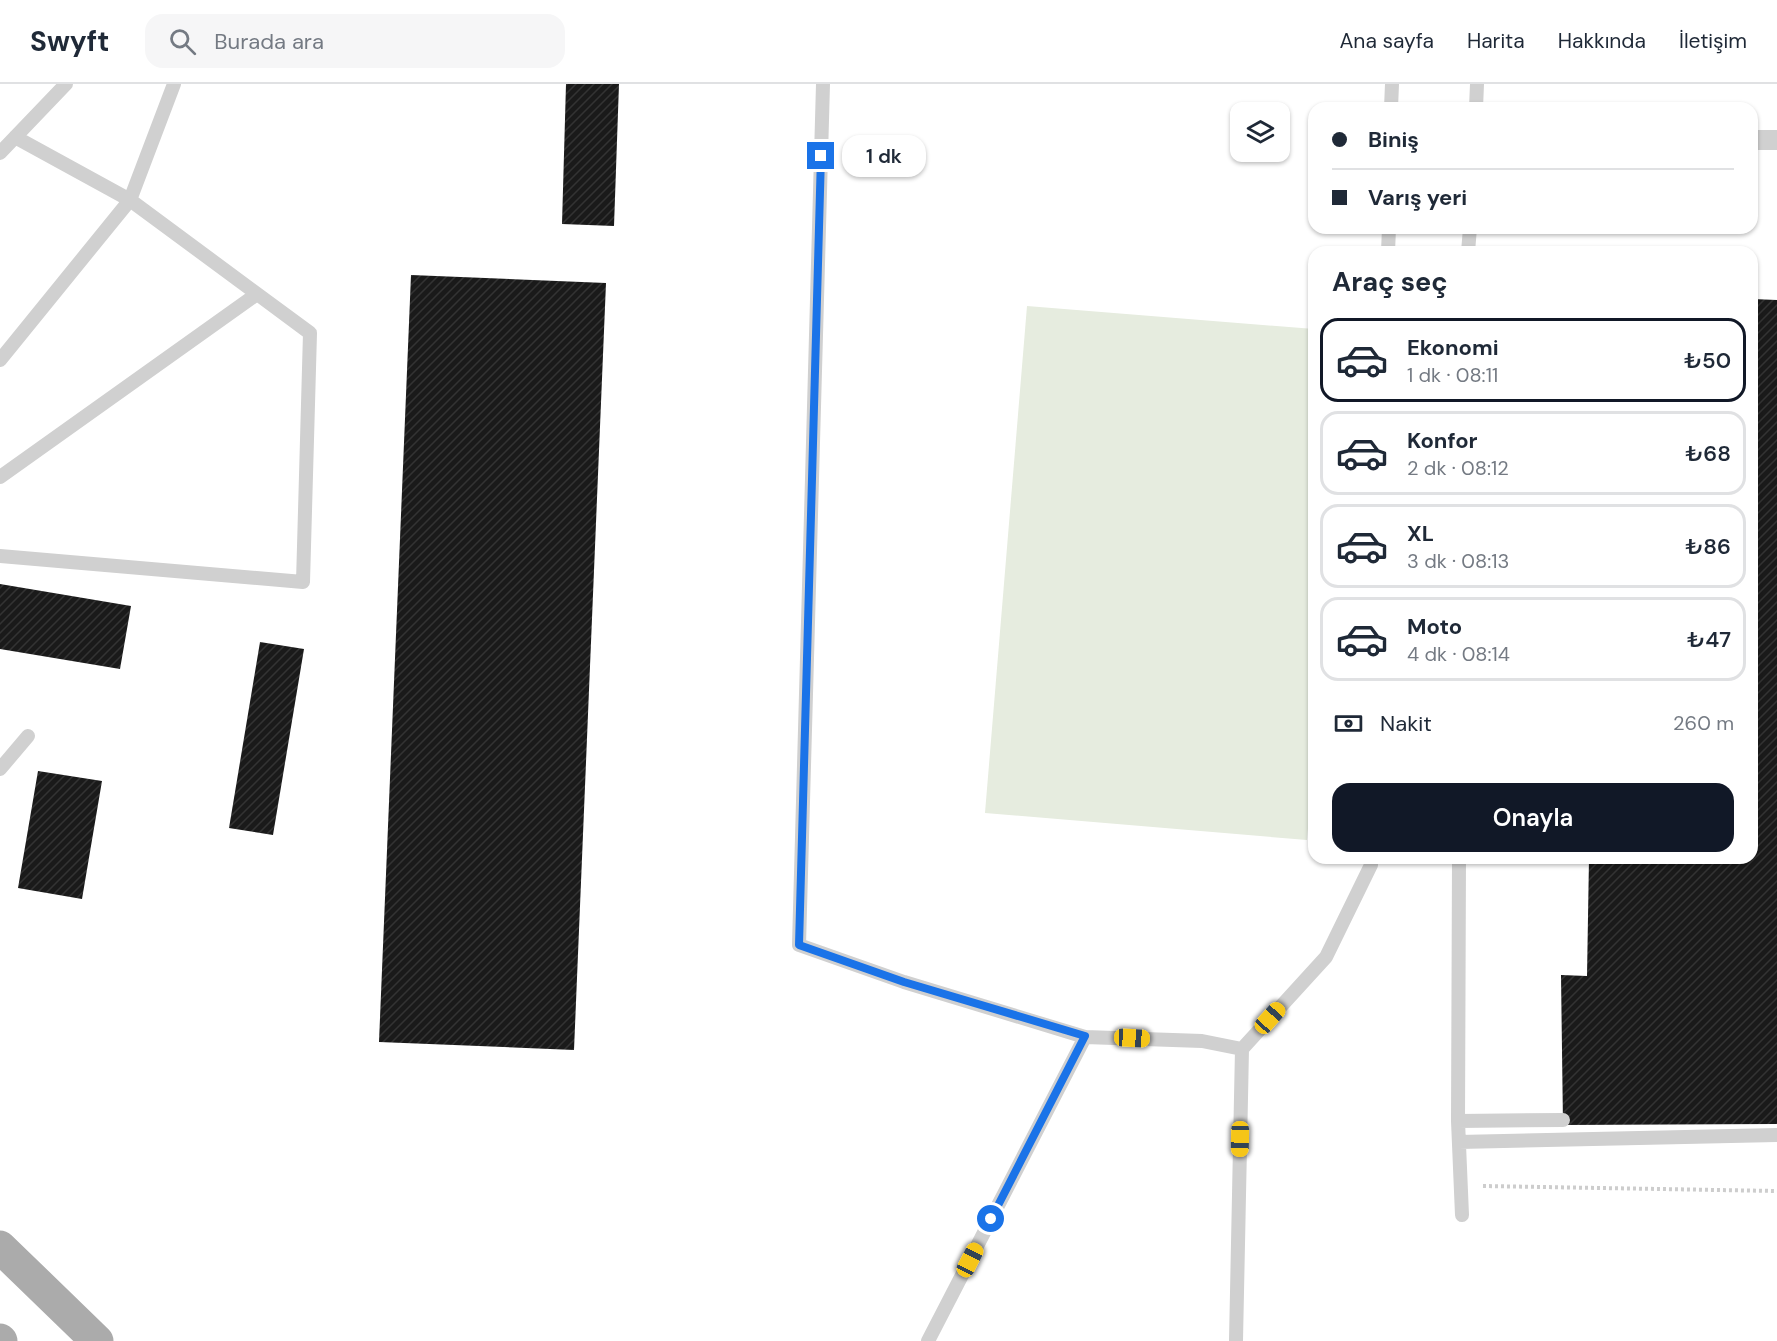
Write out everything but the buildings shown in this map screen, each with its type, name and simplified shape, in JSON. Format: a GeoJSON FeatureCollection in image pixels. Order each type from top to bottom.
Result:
{"type":"FeatureCollection","features":[{"type":"Feature","properties":{"kind":"main road"},"geometry":{"type":"LineString","coordinates":[[0,1247],[97,1341]]}},
{"type":"Feature","properties":{"kind":"street"},"geometry":{"type":"LineString","coordinates":[[1758,140],[1777,140]]}},
{"type":"Feature","properties":{"kind":"lane"},"geometry":{"type":"LineString","coordinates":[[0,153],[66,84]]}},
{"type":"Feature","properties":{"kind":"lane"},"geometry":{"type":"LineString","coordinates":[[0,360],[130,200],[174,84]]}},
{"type":"Feature","properties":{"kind":"lane"},"geometry":{"type":"LineString","coordinates":[[823,84],[799,945],[904,982],[1085,1036],[1202,1041],[1242,1049]]}},
{"type":"Feature","properties":{"kind":"lane"},"geometry":{"type":"LineString","coordinates":[[1391,102],[1392,84]]}},
{"type":"Feature","properties":{"kind":"lane"},"geometry":{"type":"LineString","coordinates":[[1476,102],[1477,84]]}},
{"type":"Feature","properties":{"kind":"lane"},"geometry":{"type":"LineString","coordinates":[[0,556],[303,582],[310,333],[130,200],[15,137]]}},
{"type":"Feature","properties":{"kind":"lane"},"geometry":{"type":"LineString","coordinates":[[0,477],[257,294]]}},
{"type":"Feature","properties":{"kind":"lane"},"geometry":{"type":"LineString","coordinates":[[0,769],[28,736]]}},
{"type":"Feature","properties":{"kind":"lane"},"geometry":{"type":"LineString","coordinates":[[1236,1341],[1242,1049],[1326,957],[1371,864]]}},
{"type":"Feature","properties":{"kind":"lane"},"geometry":{"type":"LineString","coordinates":[[1459,864],[1458,1121],[1462,1215]]}},
{"type":"Feature","properties":{"kind":"lane"},"geometry":{"type":"LineString","coordinates":[[928,1341],[1085,1036]]}},
{"type":"Feature","properties":{"kind":"lane"},"geometry":{"type":"LineString","coordinates":[[1458,1121],[1563,1120]]}},
{"type":"Feature","properties":{"kind":"lane"},"geometry":{"type":"LineString","coordinates":[[1459,1142],[1777,1135]]}},
{"type":"Feature","properties":{"kind":"path"},"geometry":{"type":"LineString","coordinates":[[1461,1186],[1777,1191]]}},
{"type":"Feature","properties":{"kind":"shaded area"},"geometry":{"type":"Polygon","coordinates":[[[1027,306],[1308,329],[1307,840],[985,813],[1027,306]]]}},
{"type":"Feature","properties":{"kind":"route"},"geometry":{"type":"LineString","coordinates":[[821,156],[799,945],[904,982],[1085,1036],[991,1219]]}}]}
